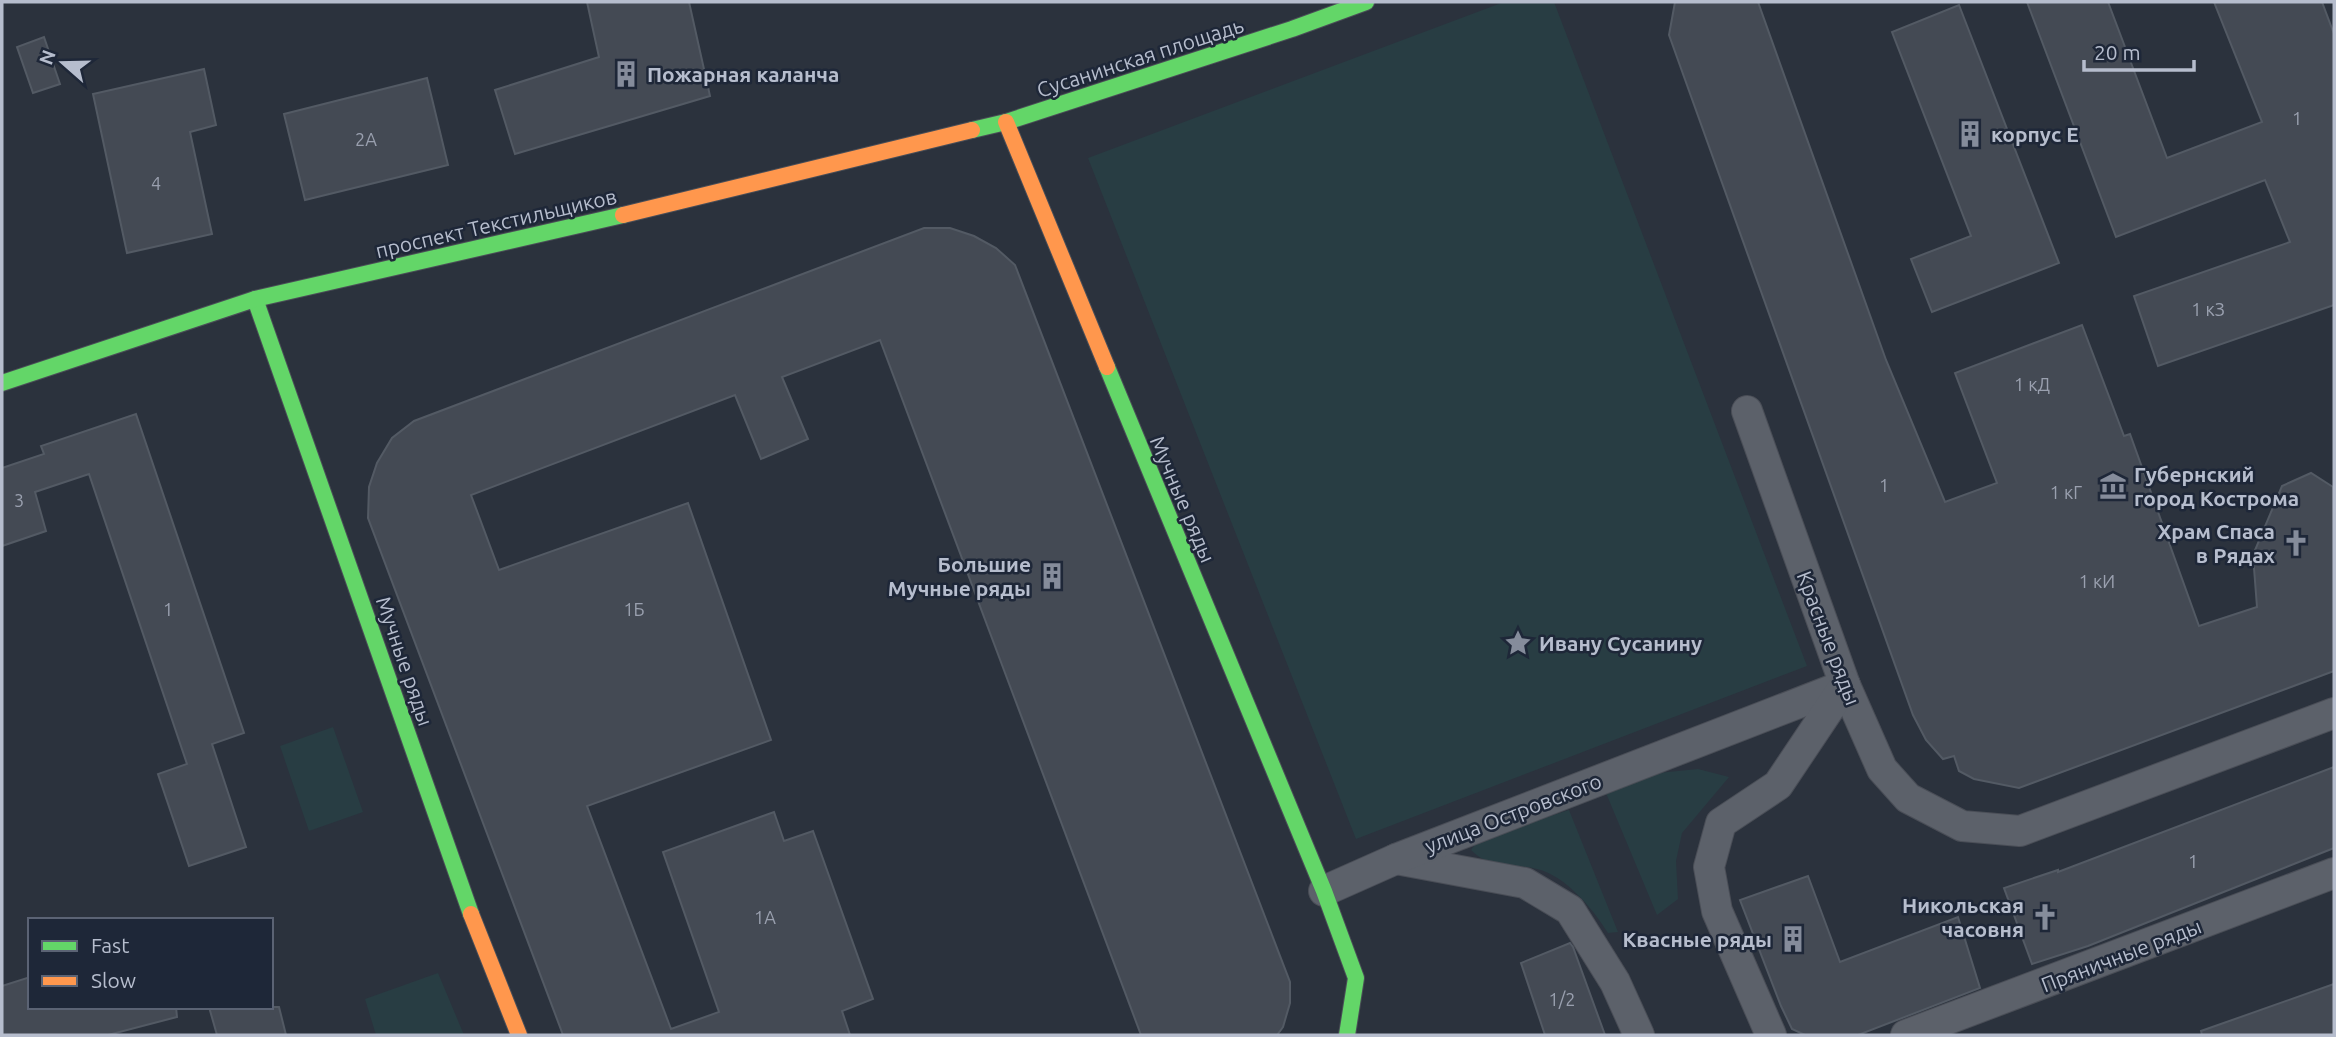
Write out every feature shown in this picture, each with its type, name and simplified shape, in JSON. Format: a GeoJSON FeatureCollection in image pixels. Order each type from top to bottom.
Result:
{"type":"FeatureCollection","features":[{"type":"Feature","properties":{"kind":"street","name":"Сусанинская площадь"},"geometry":{"type":"LineString","coordinates":[[1006,122],[1292,29],[1366,2]]}},
{"type":"Feature","properties":{"kind":"street","name":"проспект Текстильщиков"},"geometry":{"type":"LineString","coordinates":[[2,383],[255,299],[689,200],[1006,122]]}},
{"type":"Feature","properties":{"kind":"street","name":"Мучные ряды"},"geometry":{"type":"LineString","coordinates":[[1006,122],[1324,891]]}},
{"type":"Feature","properties":{"kind":"street","name":"Мучные ряды"},"geometry":{"type":"LineString","coordinates":[[255,299],[466,900],[519,1035]]}},
{"type":"Feature","properties":{"kind":"street","name":"Красные ряды"},"geometry":{"type":"LineString","coordinates":[[1747,411],[1845,685],[1882,769],[1908,798],[1962,826],[2020,831],[2334,713]]}},
{"type":"Feature","properties":{"kind":"street","name":"улица Островского"},"geometry":{"type":"LineString","coordinates":[[1324,891],[1396,859],[1845,685]]}},
{"type":"Feature","properties":{"kind":"street"},"geometry":{"type":"LineString","coordinates":[[1771,1035],[1717,911],[1709,867],[1721,823],[1778,785],[1845,685]]}},
{"type":"Feature","properties":{"kind":"street"},"geometry":{"type":"LineString","coordinates":[[1396,859],[1525,883],[1570,910],[1615,982],[1639,1035]]}},
{"type":"Feature","properties":{"kind":"street","name":"Пряничные ряды"},"geometry":{"type":"LineString","coordinates":[[1906,1035],[2334,873]]}},
{"type":"Feature","properties":{"kind":"street"},"geometry":{"type":"LineString","coordinates":[[1324,891],[1356,978],[1347,1035]]}},
{"type":"Feature","properties":{"kind":"green space"},"geometry":{"type":"Polygon","coordinates":[[[1504,2],[1554,2],[1807,666],[1356,839],[1088,158],[1504,2]]]}},
{"type":"Feature","properties":{"kind":"green space"},"geometry":{"type":"Polygon","coordinates":[[[333,727],[363,812],[309,831],[280,746],[333,727]]]}},
{"type":"Feature","properties":{"kind":"green space"},"geometry":{"type":"Polygon","coordinates":[[[1698,769],[1729,777],[1682,833],[1676,861],[1678,899],[1657,915],[1606,793],[1658,773],[1698,769]]]}},
{"type":"Feature","properties":{"kind":"green space"},"geometry":{"type":"Polygon","coordinates":[[[1569,810],[1618,932],[1608,933],[1587,904],[1568,886],[1548,873],[1486,861],[1471,850],[1479,839],[1569,810]]]}},
{"type":"Feature","properties":{"kind":"green space"},"geometry":{"type":"Polygon","coordinates":[[[438,973],[464,1035],[376,1035],[365,999],[438,973]]]}},
{"type":"Feature","properties":{"kind":"building","name":"Пожарная каланча"},"geometry":{"type":"Polygon","coordinates":[[[587,2],[689,2],[710,96],[515,154],[495,90],[599,57],[587,2]]]}},
{"type":"Feature","properties":{"kind":"building"},"geometry":{"type":"Polygon","coordinates":[[[1675,2],[1758,2],[1886,360],[1945,502],[1997,483],[1955,373],[2082,325],[2124,436],[2130,434],[2199,626],[2257,607],[2253,555],[2282,486],[2311,473],[2333,487],[2334,671],[2019,788],[1974,779],[1959,771],[1954,756],[1943,759],[1926,740],[1913,715],[1669,35],[1675,2]]]}},
{"type":"Feature","properties":{"kind":"building"},"geometry":{"type":"Polygon","coordinates":[[[2027,2],[2108,2],[2167,158],[2262,122],[2214,2],[2322,2],[2334,34],[2334,305],[2158,366],[2134,296],[2290,242],[2265,180],[2116,237],[2027,2]]]}},
{"type":"Feature","properties":{"kind":"building","name":"корпус Е"},"geometry":{"type":"Polygon","coordinates":[[[1959,5],[2059,263],[1932,312],[1911,259],[1971,236],[1892,32],[1959,5]]]}},
{"type":"Feature","properties":{"kind":"building"},"geometry":{"type":"Polygon","coordinates":[[[44,37],[60,84],[33,93],[17,47],[44,37]]]}},
{"type":"Feature","properties":{"kind":"building"},"geometry":{"type":"Polygon","coordinates":[[[204,69],[216,125],[190,132],[212,234],[127,253],[93,94],[204,69]]]}},
{"type":"Feature","properties":{"kind":"building"},"geometry":{"type":"Polygon","coordinates":[[[427,78],[448,165],[305,200],[284,114],[427,78]]]}},
{"type":"Feature","properties":{"kind":"building","name":"Большие Мучные ряды"},"geometry":{"type":"Polygon","coordinates":[[[924,228],[950,228],[974,236],[996,248],[1015,265],[1290,982],[1290,1003],[1283,1027],[1277,1035],[1141,1035],[880,340],[782,377],[808,439],[761,459],[735,395],[471,495],[499,570],[688,503],[771,740],[587,806],[671,1029],[719,1012],[663,852],[774,812],[784,841],[813,831],[873,999],[842,1011],[850,1035],[563,1035],[368,518],[369,487],[377,463],[392,438],[414,421],[924,228]]]}},
{"type":"Feature","properties":{"kind":"building"},"geometry":{"type":"Polygon","coordinates":[[[136,414],[244,733],[212,744],[246,847],[189,866],[158,774],[187,764],[89,474],[35,492],[46,531],[2,546],[2,468],[44,454],[41,446],[136,414]]]}},
{"type":"Feature","properties":{"kind":"building"},"geometry":{"type":"Polygon","coordinates":[[[2334,767],[2334,848],[2088,946],[2032,964],[2004,888],[2058,872],[2334,767]]]}},
{"type":"Feature","properties":{"kind":"building","name":"Квасные ряды"},"geometry":{"type":"Polygon","coordinates":[[[1808,876],[1840,962],[1958,917],[1980,988],[1858,1035],[1805,1035],[1792,1029],[1740,900],[1808,876]]]}},
{"type":"Feature","properties":{"kind":"building"},"geometry":{"type":"Polygon","coordinates":[[[1570,943],[1605,1035],[1545,1035],[1521,963],[1570,943]]]}},
{"type":"Feature","properties":{"kind":"building"},"geometry":{"type":"Polygon","coordinates":[[[28,978],[28,1009],[176,1009],[177,1017],[108,1035],[2,1035],[2,986],[28,978]]]}},
{"type":"Feature","properties":{"kind":"building"},"geometry":{"type":"Polygon","coordinates":[[[2334,984],[2334,1035],[2202,1035],[2201,1031],[2334,984]]]}},
{"type":"Feature","properties":{"kind":"building"},"geometry":{"type":"Polygon","coordinates":[[[279,1007],[286,1035],[217,1035],[210,1009],[279,1007]]]}},
{"type":"Feature","properties":{"kind":"traffic: fast"},"geometry":{"type":"LineString","coordinates":[[972,130],[1006,122],[1292,29],[1366,2]]}},
{"type":"Feature","properties":{"kind":"traffic: fast"},"geometry":{"type":"LineString","coordinates":[[2,383],[255,299],[623,215]]}},
{"type":"Feature","properties":{"kind":"traffic: fast"},"geometry":{"type":"LineString","coordinates":[[255,299],[471,914]]}},
{"type":"Feature","properties":{"kind":"traffic: fast"},"geometry":{"type":"LineString","coordinates":[[1107,367],[1324,891],[1356,978],[1347,1035]]}},
{"type":"Feature","properties":{"kind":"traffic: slow"},"geometry":{"type":"LineString","coordinates":[[1006,122],[1107,367]]}},
{"type":"Feature","properties":{"kind":"traffic: slow"},"geometry":{"type":"LineString","coordinates":[[623,215],[972,130]]}},
{"type":"Feature","properties":{"kind":"traffic: slow"},"geometry":{"type":"LineString","coordinates":[[471,914],[519,1035]]}},
{"type":"Feature","properties":{"kind":"place","name":"Пожарная каланча"},"geometry":{"type":"Point","coordinates":[626,74]}},
{"type":"Feature","properties":{"kind":"place","name":"корпус Е"},"geometry":{"type":"Point","coordinates":[1970,134]}},
{"type":"Feature","properties":{"kind":"place","name":"Губернский город Кострома"},"geometry":{"type":"Point","coordinates":[2113,486]}},
{"type":"Feature","properties":{"kind":"place","name":"Храм Спаса в Рядах"},"geometry":{"type":"Point","coordinates":[2296,543]}},
{"type":"Feature","properties":{"kind":"place","name":"Большие Мучные ряды"},"geometry":{"type":"Point","coordinates":[1052,576]}},
{"type":"Feature","properties":{"kind":"place","name":"Ивану Сусанину"},"geometry":{"type":"Point","coordinates":[1518,643]}},
{"type":"Feature","properties":{"kind":"place","name":"Никольская часовня"},"geometry":{"type":"Point","coordinates":[2045,917]}},
{"type":"Feature","properties":{"kind":"place","name":"Квасные ряды"},"geometry":{"type":"Point","coordinates":[1793,939]}}]}
